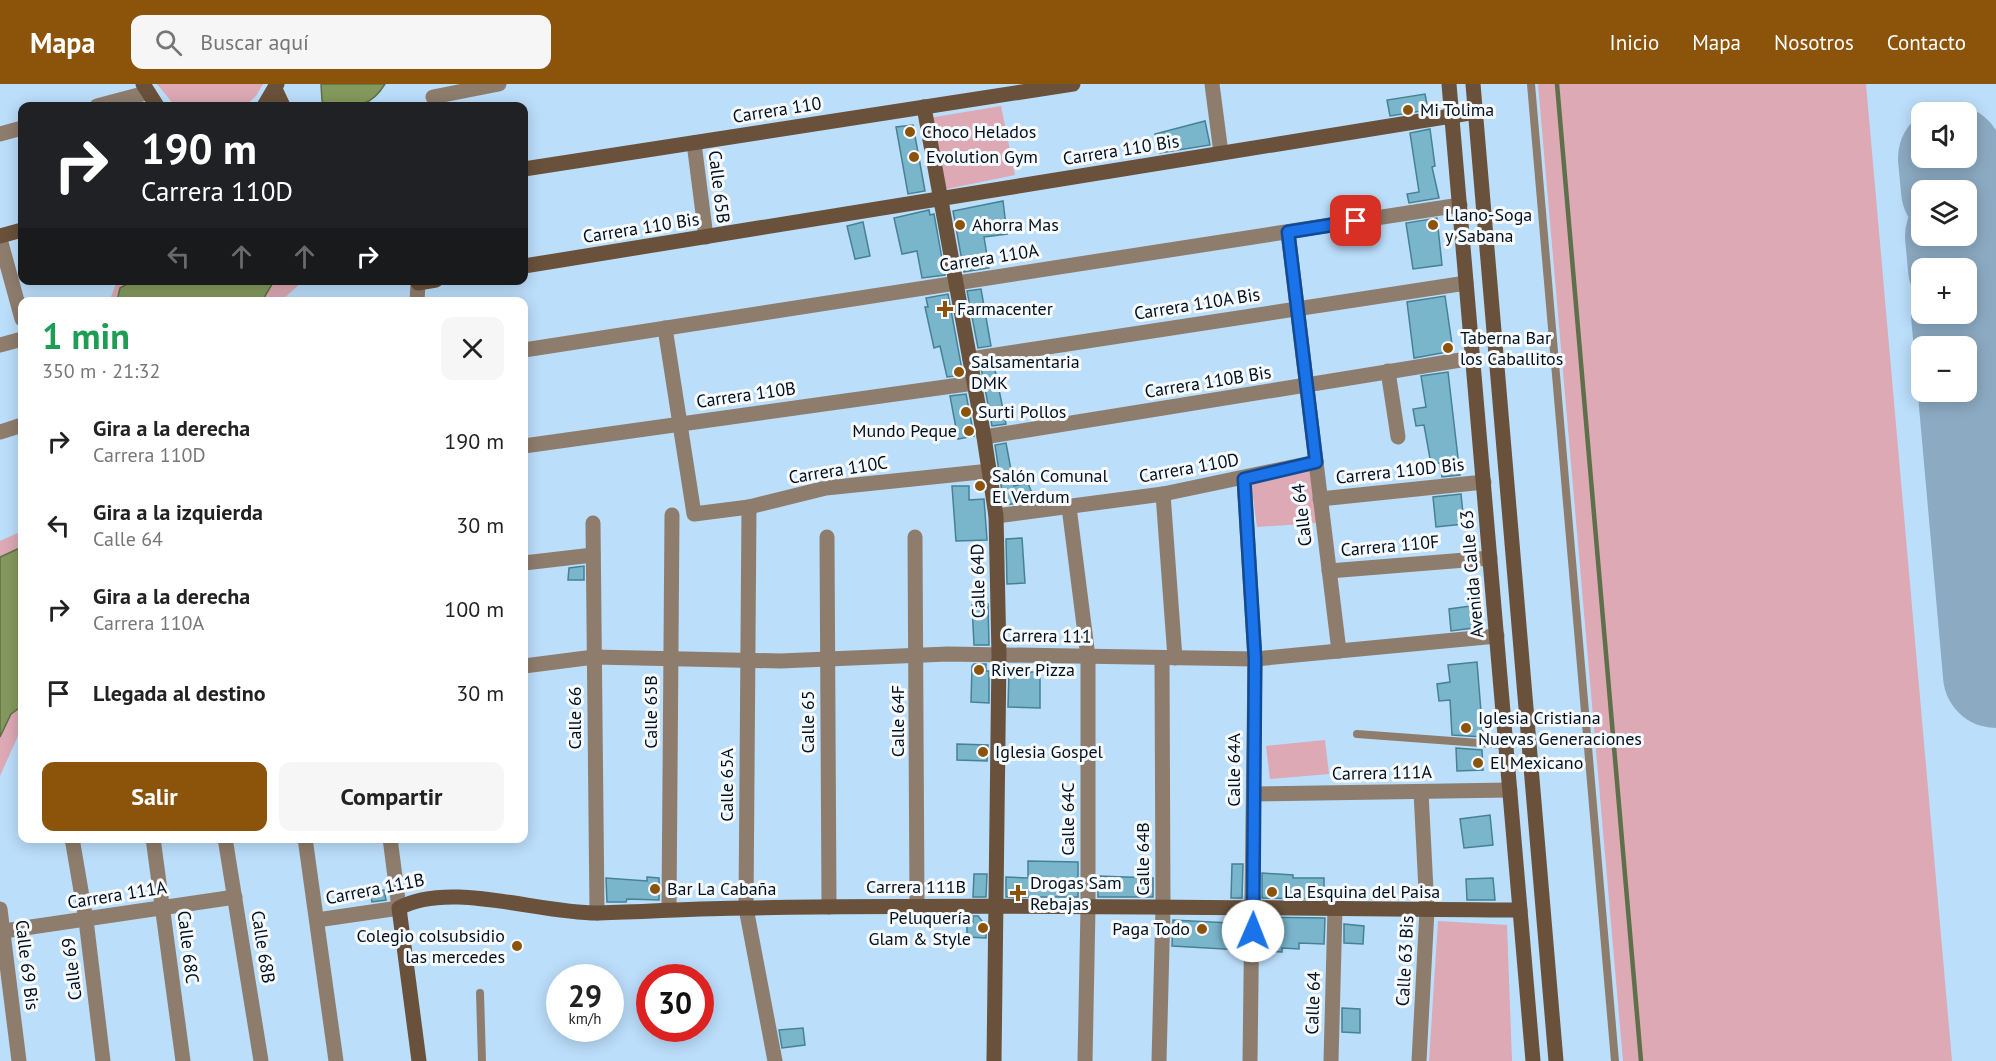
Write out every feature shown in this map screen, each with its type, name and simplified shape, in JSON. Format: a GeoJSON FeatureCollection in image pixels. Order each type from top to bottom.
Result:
{"type":"FeatureCollection","features":[{"type":"Feature","properties":{"kind":"street"},"geometry":{"type":"LineString","coordinates":[[433,97],[470,87],[499,84]]}},
{"type":"Feature","properties":{"kind":"street","name":"Carrera 110"},"geometry":{"type":"LineString","coordinates":[[528,168],[1073,84]]}},
{"type":"Feature","properties":{"kind":"street"},"geometry":{"type":"LineString","coordinates":[[1212,84],[1221,153]]}},
{"type":"Feature","properties":{"kind":"street","name":"Avenida Calle 63"},"geometry":{"type":"LineString","coordinates":[[1449,84],[1533,1061]]}},
{"type":"Feature","properties":{"kind":"street"},"geometry":{"type":"LineString","coordinates":[[1473,84],[1556,1061]]}},
{"type":"Feature","properties":{"kind":"street"},"geometry":{"type":"LineString","coordinates":[[267,102],[276,87]]}},
{"type":"Feature","properties":{"kind":"street"},"geometry":{"type":"LineString","coordinates":[[276,87],[282,102]]}},
{"type":"Feature","properties":{"kind":"street"},"geometry":{"type":"LineString","coordinates":[[123,102],[149,98]]}},
{"type":"Feature","properties":{"kind":"street","name":"Calle 64D"},"geometry":{"type":"LineString","coordinates":[[924,107],[990,471],[996,516],[999,655],[998,907],[994,1061]]}},
{"type":"Feature","properties":{"kind":"street","name":"Carrera 110 Bis"},"geometry":{"type":"LineString","coordinates":[[528,265],[1476,112]]}},
{"type":"Feature","properties":{"kind":"street"},"geometry":{"type":"LineString","coordinates":[[0,134],[18,129]]}},
{"type":"Feature","properties":{"kind":"street","name":"Calle 65B"},"geometry":{"type":"LineString","coordinates":[[694,143],[706,237]]}},
{"type":"Feature","properties":{"kind":"street","name":"Carrera 110A"},"geometry":{"type":"LineString","coordinates":[[528,349],[1460,205]]}},
{"type":"Feature","properties":{"kind":"street"},"geometry":{"type":"LineString","coordinates":[[18,231],[0,238],[18,304]]}},
{"type":"Feature","properties":{"kind":"street","name":"Calle 64"},"geometry":{"type":"LineString","coordinates":[[1288,232],[1339,651]]}},
{"type":"Feature","properties":{"kind":"street","name":"Carrera 110A Bis"},"geometry":{"type":"LineString","coordinates":[[970,359],[1466,283]]}},
{"type":"Feature","properties":{"kind":"street"},"geometry":{"type":"LineString","coordinates":[[665,328],[680,424]]}},
{"type":"Feature","properties":{"kind":"street"},"geometry":{"type":"LineString","coordinates":[[0,345],[18,340]]}},
{"type":"Feature","properties":{"kind":"street","name":"Carrera 110B Bis"},"geometry":{"type":"LineString","coordinates":[[984,437],[1473,358]]}},
{"type":"Feature","properties":{"kind":"street"},"geometry":{"type":"LineString","coordinates":[[1388,370],[1398,437]]}},
{"type":"Feature","properties":{"kind":"street","name":"Carrera 110B"},"geometry":{"type":"LineString","coordinates":[[528,445],[974,383]]}},
{"type":"Feature","properties":{"kind":"street","name":"Carrera 110C"},"geometry":{"type":"LineString","coordinates":[[680,424],[694,514],[749,507],[826,488],[990,471]]}},
{"type":"Feature","properties":{"kind":"street"},"geometry":{"type":"LineString","coordinates":[[0,432],[18,426]]}},
{"type":"Feature","properties":{"kind":"street","name":"Carrera 110D"},"geometry":{"type":"LineString","coordinates":[[996,516],[1163,494],[1244,479],[1316,462]]}},
{"type":"Feature","properties":{"kind":"street","name":"Calle 64A"},"geometry":{"type":"LineString","coordinates":[[1244,479],[1255,659],[1250,1061]]}},
{"type":"Feature","properties":{"kind":"street","name":"Carrera 110D Bis"},"geometry":{"type":"LineString","coordinates":[[1320,499],[1484,482]]}},
{"type":"Feature","properties":{"kind":"street","name":"Calle 64B"},"geometry":{"type":"LineString","coordinates":[[1159,1061],[1168,658],[1163,494]]}},
{"type":"Feature","properties":{"kind":"street","name":"Calle 65A"},"geometry":{"type":"LineString","coordinates":[[749,507],[746,908],[775,1061]]}},
{"type":"Feature","properties":{"kind":"street","name":"Calle 64C"},"geometry":{"type":"LineString","coordinates":[[1070,507],[1088,657],[1088,908],[1084,1061]]}},
{"type":"Feature","properties":{"kind":"street","name":"Calle 65B"},"geometry":{"type":"LineString","coordinates":[[669,909],[672,515]]}},
{"type":"Feature","properties":{"kind":"street","name":"Calle 66"},"geometry":{"type":"LineString","coordinates":[[593,523],[597,913]]}},
{"type":"Feature","properties":{"kind":"street","name":"Calle 65"},"geometry":{"type":"LineString","coordinates":[[827,537],[829,907]]}},
{"type":"Feature","properties":{"kind":"street","name":"Calle 64F"},"geometry":{"type":"LineString","coordinates":[[915,537],[918,656],[917,906]]}},
{"type":"Feature","properties":{"kind":"street"},"geometry":{"type":"LineString","coordinates":[[528,563],[593,555]]}},
{"type":"Feature","properties":{"kind":"street","name":"Carrera 110F"},"geometry":{"type":"LineString","coordinates":[[1329,571],[1490,558]]}},
{"type":"Feature","properties":{"kind":"street","name":"Carrera 111"},"geometry":{"type":"LineString","coordinates":[[528,665],[594,657],[747,661],[999,655],[1255,659],[1497,636]]}},
{"type":"Feature","properties":{"kind":"street","name":"Carrera 111A"},"geometry":{"type":"LineString","coordinates":[[1254,794],[1510,790]]}},
{"type":"Feature","properties":{"kind":"street","name":"Calle 63 Bis"},"geometry":{"type":"LineString","coordinates":[[1419,1061],[1427,910],[1421,792]]}},
{"type":"Feature","properties":{"kind":"street","name":"Calle 69"},"geometry":{"type":"LineString","coordinates":[[73,843],[86,920],[102,1061]]}},
{"type":"Feature","properties":{"kind":"street","name":"Calle 68C"},"geometry":{"type":"LineString","coordinates":[[154,843],[183,1061]]}},
{"type":"Feature","properties":{"kind":"street","name":"Calle 68B"},"geometry":{"type":"LineString","coordinates":[[226,843],[261,1061]]}},
{"type":"Feature","properties":{"kind":"street"},"geometry":{"type":"LineString","coordinates":[[306,843],[336,1061]]}},
{"type":"Feature","properties":{"kind":"street"},"geometry":{"type":"LineString","coordinates":[[391,843],[418,1061]]}},
{"type":"Feature","properties":{"kind":"street","name":"Carrera 111A"},"geometry":{"type":"LineString","coordinates":[[4,931],[235,897]]}},
{"type":"Feature","properties":{"kind":"street","name":"Carrera 111B"},"geometry":{"type":"LineString","coordinates":[[317,920],[399,908],[428,897],[597,913],[669,909],[917,906],[1520,910]]}},
{"type":"Feature","properties":{"kind":"street","name":"Calle 69 Bis"},"geometry":{"type":"LineString","coordinates":[[0,909],[19,1061]]}},
{"type":"Feature","properties":{"kind":"street","name":"Calle 64"},"geometry":{"type":"LineString","coordinates":[[1331,1061],[1335,909]]}},
{"type":"Feature","properties":{"kind":"lane"},"geometry":{"type":"LineString","coordinates":[[1531,84],[1615,1061]]}},
{"type":"Feature","properties":{"kind":"lane"},"geometry":{"type":"LineString","coordinates":[[1357,734],[1507,745]]}},
{"type":"Feature","properties":{"kind":"lane"},"geometry":{"type":"LineString","coordinates":[[480,993],[482,1061]]}},
{"type":"Feature","properties":{"kind":"shaded area"},"geometry":{"type":"Polygon","coordinates":[[[157,84],[263,84],[249,102],[172,102],[157,84]]]}},
{"type":"Feature","properties":{"kind":"shaded area"},"geometry":{"type":"Polygon","coordinates":[[[321,84],[385,84],[373,98],[366,102],[322,101],[321,84]]]}},
{"type":"Feature","properties":{"kind":"shaded area"},"geometry":{"type":"Polygon","coordinates":[[[1538,84],[1866,84],[1952,1061],[1623,1061],[1538,84]]]}},
{"type":"Feature","properties":{"kind":"shaded area"},"geometry":{"type":"Polygon","coordinates":[[[1001,106],[1015,175],[942,190],[929,118],[1001,106]]]}},
{"type":"Feature","properties":{"kind":"shaded area"},"geometry":{"type":"Polygon","coordinates":[[[115,285],[299,285],[285,297],[111,297],[115,285]]]}},
{"type":"Feature","properties":{"kind":"shaded area"},"geometry":{"type":"Polygon","coordinates":[[[125,285],[272,285],[264,297],[118,297],[120,288],[125,285]]]}},
{"type":"Feature","properties":{"kind":"shaded area"},"geometry":{"type":"Polygon","coordinates":[[[1312,470],[1317,523],[1257,527],[1251,482],[1312,470]]]}},
{"type":"Feature","properties":{"kind":"shaded area"},"geometry":{"type":"Polygon","coordinates":[[[18,533],[18,736],[0,776],[0,541],[18,533]]]}},
{"type":"Feature","properties":{"kind":"shaded area"},"geometry":{"type":"Polygon","coordinates":[[[18,549],[18,709],[11,714],[0,737],[0,557],[18,549]]]}},
{"type":"Feature","properties":{"kind":"shaded area"},"geometry":{"type":"Polygon","coordinates":[[[1325,740],[1329,774],[1270,779],[1266,746],[1325,740]]]}},
{"type":"Feature","properties":{"kind":"shaded area"},"geometry":{"type":"Polygon","coordinates":[[[1438,921],[1507,925],[1512,1061],[1429,1061],[1438,921]]]}},
{"type":"Feature","properties":{"kind":"building"},"geometry":{"type":"Polygon","coordinates":[[[1425,94],[1428,110],[1390,116],[1387,100],[1425,94]]]}},
{"type":"Feature","properties":{"kind":"building"},"geometry":{"type":"Polygon","coordinates":[[[1205,121],[1210,145],[1160,153],[1155,134],[1205,121]]]}},
{"type":"Feature","properties":{"kind":"building"},"geometry":{"type":"Polygon","coordinates":[[[913,125],[925,191],[908,194],[896,127],[913,125]]]}},
{"type":"Feature","properties":{"kind":"building"},"geometry":{"type":"Polygon","coordinates":[[[1430,129],[1435,166],[1432,167],[1439,198],[1409,203],[1407,194],[1419,192],[1410,133],[1430,129]]]}},
{"type":"Feature","properties":{"kind":"building"},"geometry":{"type":"Polygon","coordinates":[[[1003,201],[1007,234],[984,237],[989,268],[964,272],[953,211],[1003,201]]]}},
{"type":"Feature","properties":{"kind":"building"},"geometry":{"type":"Polygon","coordinates":[[[929,210],[930,215],[934,214],[945,275],[922,278],[917,251],[902,254],[894,218],[929,210]]]}},
{"type":"Feature","properties":{"kind":"building"},"geometry":{"type":"Polygon","coordinates":[[[1437,218],[1442,265],[1413,269],[1406,223],[1437,218]]]}},
{"type":"Feature","properties":{"kind":"building"},"geometry":{"type":"Polygon","coordinates":[[[863,222],[870,256],[855,259],[847,226],[863,222]]]}},
{"type":"Feature","properties":{"kind":"building"},"geometry":{"type":"Polygon","coordinates":[[[981,289],[991,346],[978,348],[967,291],[981,289]]]}},
{"type":"Feature","properties":{"kind":"building"},"geometry":{"type":"Polygon","coordinates":[[[948,294],[963,375],[947,377],[940,346],[934,348],[925,307],[928,307],[926,298],[948,294]]]}},
{"type":"Feature","properties":{"kind":"building"},"geometry":{"type":"Polygon","coordinates":[[[1445,296],[1453,351],[1414,358],[1407,302],[1445,296]]]}},
{"type":"Feature","properties":{"kind":"building"},"geometry":{"type":"Polygon","coordinates":[[[994,365],[1006,424],[992,426],[981,367],[994,365]]]}},
{"type":"Feature","properties":{"kind":"building"},"geometry":{"type":"Polygon","coordinates":[[[1448,372],[1460,475],[1442,477],[1440,463],[1431,464],[1424,425],[1416,426],[1413,409],[1426,407],[1421,376],[1448,372]]]}},
{"type":"Feature","properties":{"kind":"building"},"geometry":{"type":"Polygon","coordinates":[[[966,394],[974,436],[958,439],[950,396],[966,394]]]}},
{"type":"Feature","properties":{"kind":"building"},"geometry":{"type":"Polygon","coordinates":[[[1006,443],[1014,486],[1028,483],[1035,501],[1004,505],[995,445],[1006,443]]]}},
{"type":"Feature","properties":{"kind":"building"},"geometry":{"type":"Polygon","coordinates":[[[952,486],[969,486],[969,500],[984,499],[987,540],[956,541],[952,486]]]}},
{"type":"Feature","properties":{"kind":"building"},"geometry":{"type":"Polygon","coordinates":[[[1461,494],[1464,524],[1436,527],[1433,497],[1461,494]]]}},
{"type":"Feature","properties":{"kind":"building"},"geometry":{"type":"Polygon","coordinates":[[[1022,538],[1025,583],[1007,584],[1006,539],[1022,538]]]}},
{"type":"Feature","properties":{"kind":"building"},"geometry":{"type":"Polygon","coordinates":[[[584,566],[584,580],[568,580],[569,568],[584,566]]]}},
{"type":"Feature","properties":{"kind":"building"},"geometry":{"type":"Polygon","coordinates":[[[988,604],[989,645],[974,645],[972,605],[988,604]]]}},
{"type":"Feature","properties":{"kind":"building"},"geometry":{"type":"Polygon","coordinates":[[[1470,606],[1473,628],[1451,631],[1449,609],[1470,606]]]}},
{"type":"Feature","properties":{"kind":"building"},"geometry":{"type":"Polygon","coordinates":[[[1477,662],[1483,737],[1452,735],[1450,700],[1439,701],[1437,684],[1450,682],[1448,665],[1477,662]]]}},
{"type":"Feature","properties":{"kind":"building"},"geometry":{"type":"Polygon","coordinates":[[[986,664],[986,671],[989,671],[989,703],[971,702],[972,666],[986,664]]]}},
{"type":"Feature","properties":{"kind":"building"},"geometry":{"type":"Polygon","coordinates":[[[1009,672],[1040,672],[1040,708],[1008,707],[1009,672]]]}},
{"type":"Feature","properties":{"kind":"building"},"geometry":{"type":"Polygon","coordinates":[[[957,744],[988,745],[987,761],[957,760],[957,744]]]}},
{"type":"Feature","properties":{"kind":"building"},"geometry":{"type":"Polygon","coordinates":[[[1456,748],[1482,750],[1483,770],[1457,771],[1456,748]]]}},
{"type":"Feature","properties":{"kind":"building"},"geometry":{"type":"Polygon","coordinates":[[[1490,815],[1493,845],[1464,848],[1460,819],[1490,815]]]}},
{"type":"Feature","properties":{"kind":"building"},"geometry":{"type":"Polygon","coordinates":[[[1028,861],[1078,862],[1078,897],[1006,897],[1006,877],[1028,878],[1028,861]]]}},
{"type":"Feature","properties":{"kind":"building"},"geometry":{"type":"Polygon","coordinates":[[[1232,864],[1243,864],[1242,898],[1231,898],[1232,864]]]}},
{"type":"Feature","properties":{"kind":"building"},"geometry":{"type":"Polygon","coordinates":[[[1262,873],[1293,875],[1293,878],[1324,878],[1324,899],[1262,898],[1262,873]]]}},
{"type":"Feature","properties":{"kind":"building"},"geometry":{"type":"Polygon","coordinates":[[[974,874],[987,874],[986,897],[973,897],[974,874]]]}},
{"type":"Feature","properties":{"kind":"building"},"geometry":{"type":"Polygon","coordinates":[[[1098,876],[1153,878],[1153,897],[1098,897],[1098,876]]]}},
{"type":"Feature","properties":{"kind":"building"},"geometry":{"type":"Polygon","coordinates":[[[647,877],[659,878],[659,900],[627,899],[626,902],[607,902],[606,878],[647,881],[647,877]]]}},
{"type":"Feature","properties":{"kind":"building"},"geometry":{"type":"Polygon","coordinates":[[[1493,878],[1495,900],[1467,900],[1466,879],[1493,878]]]}},
{"type":"Feature","properties":{"kind":"building"},"geometry":{"type":"Polygon","coordinates":[[[384,890],[386,900],[372,902],[370,892],[384,890]]]}},
{"type":"Feature","properties":{"kind":"building"},"geometry":{"type":"Polygon","coordinates":[[[973,916],[978,916],[986,926],[986,938],[967,937],[967,921],[973,922],[973,916]]]}},
{"type":"Feature","properties":{"kind":"building"},"geometry":{"type":"Polygon","coordinates":[[[1230,917],[1242,917],[1242,950],[1172,946],[1173,920],[1230,923],[1230,917]]]}},
{"type":"Feature","properties":{"kind":"building"},"geometry":{"type":"Polygon","coordinates":[[[1262,917],[1325,918],[1324,944],[1299,943],[1299,949],[1282,948],[1282,952],[1262,951],[1262,917]]]}},
{"type":"Feature","properties":{"kind":"building"},"geometry":{"type":"Polygon","coordinates":[[[1344,924],[1364,926],[1363,944],[1344,943],[1344,924]]]}},
{"type":"Feature","properties":{"kind":"building"},"geometry":{"type":"Polygon","coordinates":[[[1342,1008],[1360,1009],[1360,1033],[1342,1032],[1342,1008]]]}},
{"type":"Feature","properties":{"kind":"building"},"geometry":{"type":"Polygon","coordinates":[[[803,1028],[805,1045],[782,1048],[779,1030],[803,1028]]]}},
{"type":"Feature","properties":{"kind":"waterway"},"geometry":{"type":"LineString","coordinates":[[1557,84],[1641,1061]]}},
{"type":"Feature","properties":{"kind":"taxiway"},"geometry":{"type":"LineString","coordinates":[[1960,168],[1963,180]]}},
{"type":"Feature","properties":{"kind":"taxiway"},"geometry":{"type":"LineString","coordinates":[[1977,228],[1996,286]]}},
{"type":"Feature","properties":{"kind":"taxiway"},"geometry":{"type":"LineString","coordinates":[[1978,464],[1996,375]]}},
{"type":"Feature","properties":{"kind":"runway"},"geometry":{"type":"LineString","coordinates":[[1952,168],[1953,180]]}},
{"type":"Feature","properties":{"kind":"runway"},"geometry":{"type":"LineString","coordinates":[[1959,246],[1960,258]]}},
{"type":"Feature","properties":{"kind":"runway"},"geometry":{"type":"LineString","coordinates":[[1965,324],[1996,675]]}},
{"type":"Feature","properties":{"kind":"place","name":"Mi Tolima"},"geometry":{"type":"Point","coordinates":[1408,110]}},
{"type":"Feature","properties":{"kind":"place","name":"Choco Helados"},"geometry":{"type":"Point","coordinates":[910,132]}},
{"type":"Feature","properties":{"kind":"place","name":"Evolution Gym"},"geometry":{"type":"Point","coordinates":[914,157]}},
{"type":"Feature","properties":{"kind":"place","name":"Ahorra Mas"},"geometry":{"type":"Point","coordinates":[960,225]}},
{"type":"Feature","properties":{"kind":"place","name":"Llano-Soga y Sabana"},"geometry":{"type":"Point","coordinates":[1433,225]}},
{"type":"Feature","properties":{"kind":"place","name":"Farmacenter"},"geometry":{"type":"Point","coordinates":[945,309]}},
{"type":"Feature","properties":{"kind":"place","name":"Taberna Bar los Caballitos"},"geometry":{"type":"Point","coordinates":[1448,348]}},
{"type":"Feature","properties":{"kind":"place","name":"Salsamentaria DMK"},"geometry":{"type":"Point","coordinates":[959,372]}},
{"type":"Feature","properties":{"kind":"place","name":"Surti Pollos"},"geometry":{"type":"Point","coordinates":[966,412]}},
{"type":"Feature","properties":{"kind":"place","name":"Mundo Peque"},"geometry":{"type":"Point","coordinates":[969,431]}},
{"type":"Feature","properties":{"kind":"place","name":"Salón Comunal El Verdum"},"geometry":{"type":"Point","coordinates":[980,486]}},
{"type":"Feature","properties":{"kind":"place","name":"River Pizza"},"geometry":{"type":"Point","coordinates":[979,670]}},
{"type":"Feature","properties":{"kind":"place","name":"Iglesia Cristiana Nuevas Generaciones"},"geometry":{"type":"Point","coordinates":[1466,728]}},
{"type":"Feature","properties":{"kind":"place","name":"Iglesia Gospel"},"geometry":{"type":"Point","coordinates":[983,752]}},
{"type":"Feature","properties":{"kind":"place","name":"El Mexicano"},"geometry":{"type":"Point","coordinates":[1478,763]}},
{"type":"Feature","properties":{"kind":"place","name":"Bar La Cabaña"},"geometry":{"type":"Point","coordinates":[655,889]}},
{"type":"Feature","properties":{"kind":"place","name":"La Esquina del Paisa"},"geometry":{"type":"Point","coordinates":[1272,892]}},
{"type":"Feature","properties":{"kind":"place","name":"Drogas Sam Rebajas"},"geometry":{"type":"Point","coordinates":[1018,893]}},
{"type":"Feature","properties":{"kind":"place","name":"Peluquería Glam & Style"},"geometry":{"type":"Point","coordinates":[983,928]}},
{"type":"Feature","properties":{"kind":"place","name":"Paga Todo"},"geometry":{"type":"Point","coordinates":[1202,929]}},
{"type":"Feature","properties":{"kind":"place","name":"Colegio colsubsidio las mercedes"},"geometry":{"type":"Point","coordinates":[517,946]}},
{"type":"Feature","properties":{"kind":"route"},"geometry":{"type":"LineString","coordinates":[[1253,931],[1255,659],[1244,479],[1316,462],[1288,232],[1356,221]]}}]}
